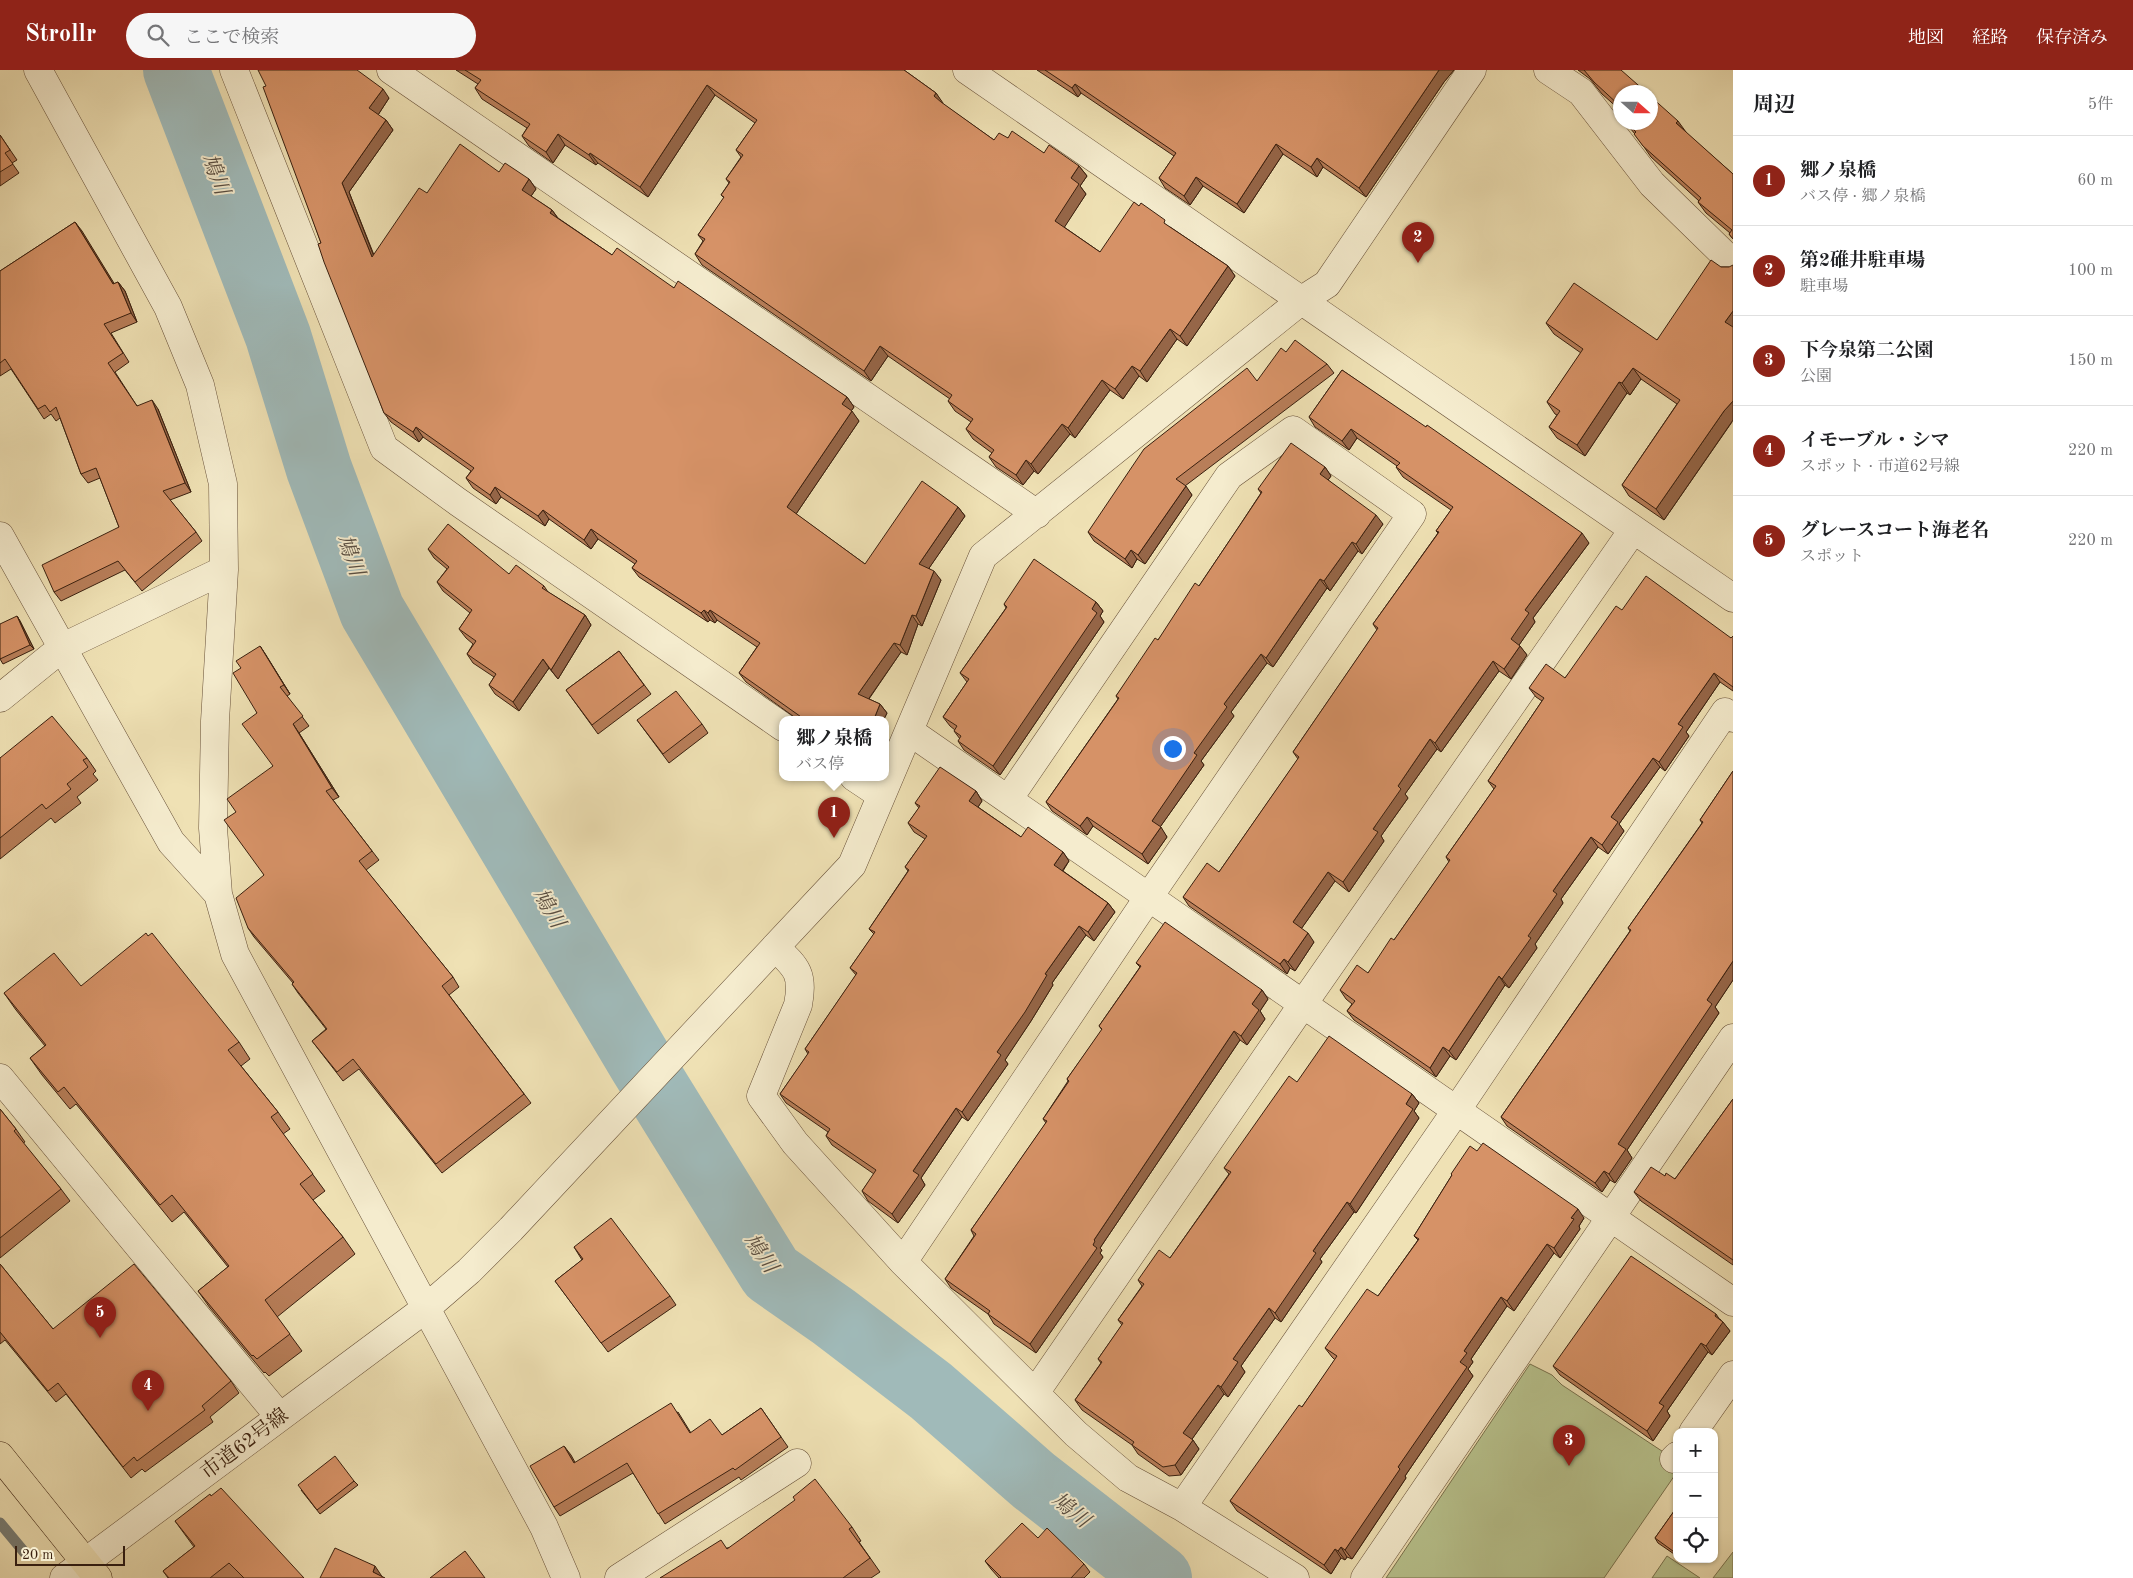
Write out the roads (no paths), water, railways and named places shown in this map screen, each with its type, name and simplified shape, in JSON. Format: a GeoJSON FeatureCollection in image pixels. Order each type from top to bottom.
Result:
{"type":"FeatureCollection","features":[{"type":"Feature","properties":{"kind":"main road"},"geometry":{"type":"LineString","coordinates":[[0,1456],[82,1573]]}},
{"type":"Feature","properties":{"kind":"street"},"geometry":{"type":"LineString","coordinates":[[38,70],[168,307],[200,385],[223,484],[224,570],[215,721],[213,828],[218,894],[235,954],[544,1527],[566,1578]]}},
{"type":"Feature","properties":{"kind":"street"},"geometry":{"type":"LineString","coordinates":[[234,70],[384,448],[458,502],[779,724]]}},
{"type":"Feature","properties":{"kind":"street"},"geometry":{"type":"LineString","coordinates":[[391,70],[1036,514]]}},
{"type":"Feature","properties":{"kind":"street"},"geometry":{"type":"LineString","coordinates":[[967,70],[1733,598]]}},
{"type":"Feature","properties":{"kind":"street"},"geometry":{"type":"LineString","coordinates":[[889,777],[983,556],[1302,300],[1327,284],[1472,70]]}},
{"type":"Feature","properties":{"kind":"street"},"geometry":{"type":"LineString","coordinates":[[1548,70],[1581,92],[1652,184],[1733,263]]}},
{"type":"Feature","properties":{"kind":"street"},"geometry":{"type":"LineString","coordinates":[[903,1262],[1148,898],[1412,514],[1293,430],[1229,476],[1008,798]]}},
{"type":"Feature","properties":{"kind":"street"},"geometry":{"type":"LineString","coordinates":[[1035,1393],[1302,1004],[1633,530]]}},
{"type":"Feature","properties":{"kind":"street"},"geometry":{"type":"LineString","coordinates":[[0,536],[171,842],[218,894]]}},
{"type":"Feature","properties":{"kind":"street"},"geometry":{"type":"LineString","coordinates":[[0,698],[63,647],[224,570]]}},
{"type":"Feature","properties":{"kind":"street"},"geometry":{"type":"LineString","coordinates":[[1182,1507],[1456,1111],[1724,712],[1733,718]]}},
{"type":"Feature","properties":{"kind":"street"},"geometry":{"type":"LineString","coordinates":[[909,731],[1733,1302]]}},
{"type":"Feature","properties":{"kind":"street"},"geometry":{"type":"LineString","coordinates":[[860,781],[881,796],[887,781]]}},
{"type":"Feature","properties":{"kind":"street","name":"市道62号線"},"geometry":{"type":"LineString","coordinates":[[82,1573],[280,1416],[425,1309],[469,1271],[600,1136],[685,1042],[852,865],[881,796]]}},
{"type":"Feature","properties":{"kind":"street"},"geometry":{"type":"LineString","coordinates":[[775,947],[799,972],[801,981],[798,1005],[761,1096],[795,1143],[903,1262],[1076,1434],[1128,1478],[1182,1507],[1295,1578]]}},
{"type":"Feature","properties":{"kind":"street"},"geometry":{"type":"LineString","coordinates":[[1365,1578],[1733,1038]]}},
{"type":"Feature","properties":{"kind":"street"},"geometry":{"type":"LineString","coordinates":[[0,1078],[280,1416]]}},
{"type":"Feature","properties":{"kind":"street"},"geometry":{"type":"LineString","coordinates":[[1697,1428],[1733,1375]]}},
{"type":"Feature","properties":{"kind":"street"},"geometry":{"type":"LineString","coordinates":[[619,1578],[797,1463]]}},
{"type":"Feature","properties":{"kind":"waterway","name":"鳩川"},"geometry":{"type":"LineString","coordinates":[[176,70],[278,336],[319,469],[372,611],[641,1063],[771,1273],[834,1317],[931,1391],[1033,1480],[1159,1578]]}},
{"type":"Feature","properties":{"kind":"waterway"},"geometry":{"type":"LineString","coordinates":[[0,1523],[25,1553]]}},
{"type":"Feature","properties":{"kind":"place","name":"第2碓井駐車場"},"geometry":{"type":"Point","coordinates":[1418,263]}},
{"type":"Feature","properties":{"kind":"place","name":"郷ノ泉橋"},"geometry":{"type":"Point","coordinates":[834,838]}},
{"type":"Feature","properties":{"kind":"place","name":"グレースコート海老名"},"geometry":{"type":"Point","coordinates":[100,1338]}},
{"type":"Feature","properties":{"kind":"place","name":"イモーブル・シマ"},"geometry":{"type":"Point","coordinates":[148,1411]}},
{"type":"Feature","properties":{"kind":"place","name":"下今泉第二公園"},"geometry":{"type":"Point","coordinates":[1569,1466]}}]}
